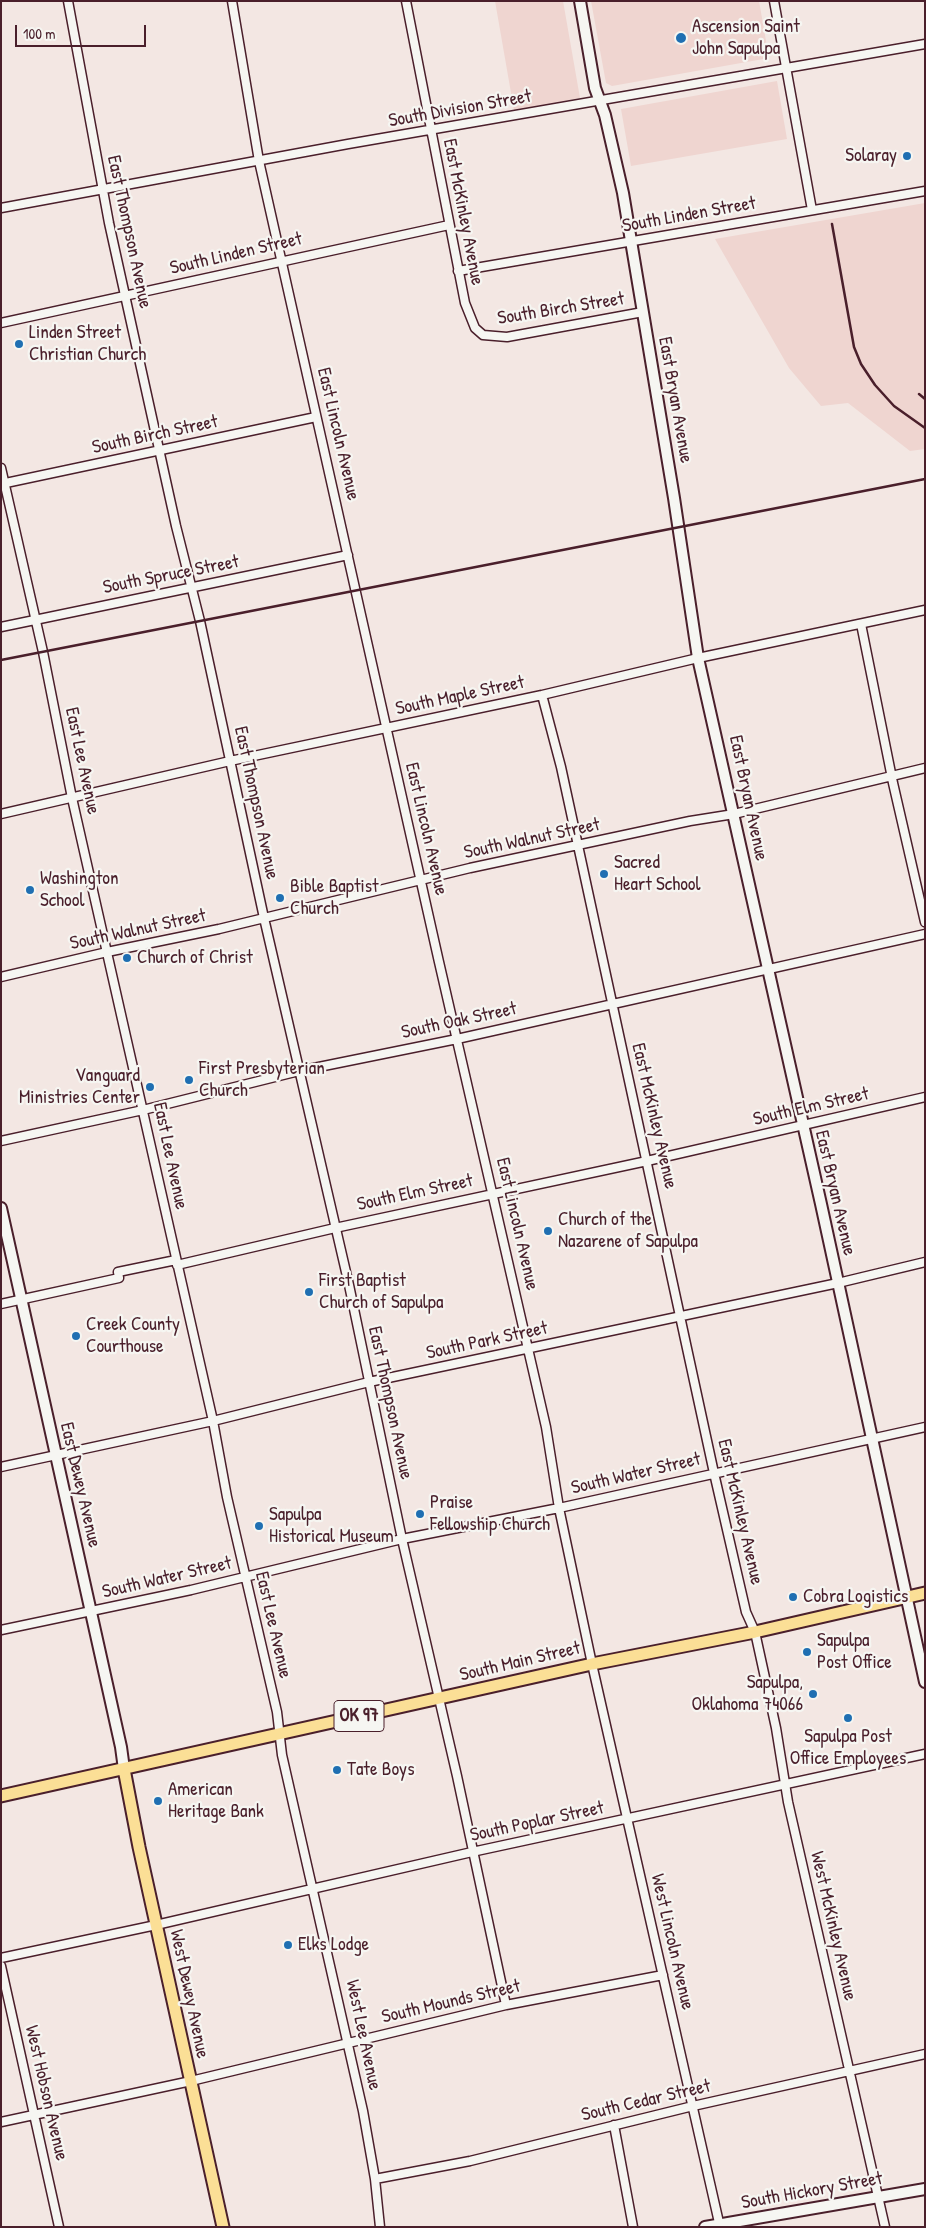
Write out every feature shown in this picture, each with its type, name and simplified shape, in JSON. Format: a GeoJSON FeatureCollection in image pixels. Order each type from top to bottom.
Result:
{"type":"FeatureCollection","features":[{"type":"Feature","properties":{"kind":"main road","name":"South Main Street"},"geometry":{"type":"LineString","coordinates":[[124,1769],[592,1664],[755,1632],[925,1593]]}},
{"type":"Feature","properties":{"kind":"main road","name":"OK 97"},"geometry":{"type":"LineString","coordinates":[[1,1796],[124,1769]]}},
{"type":"Feature","properties":{"kind":"main road","name":"West Dewey Avenue"},"geometry":{"type":"LineString","coordinates":[[124,1769],[156,1926],[223,2227]]}},
{"type":"Feature","properties":{"kind":"street","name":"East Thompson Avenue"},"geometry":{"type":"LineString","coordinates":[[68,1],[102,189],[176,526],[192,587],[264,918],[335,1228],[506,2005]]}},
{"type":"Feature","properties":{"kind":"street","name":"East Lincoln Avenue"},"geometry":{"type":"LineString","coordinates":[[232,1],[259,161],[283,260],[386,729],[546,1428],[559,1508],[592,1664]]}},
{"type":"Feature","properties":{"kind":"street","name":"East McKinley Avenue"},"geometry":{"type":"LineString","coordinates":[[406,1],[458,271],[470,319],[474,328],[484,335]]}},
{"type":"Feature","properties":{"kind":"street","name":"East Bryan Avenue"},"geometry":{"type":"LineString","coordinates":[[580,1],[595,88],[600,100],[619,172],[674,498],[698,658],[925,1682]]}},
{"type":"Feature","properties":{"kind":"street"},"geometry":{"type":"LineString","coordinates":[[774,1],[812,210]]}},
{"type":"Feature","properties":{"kind":"street","name":"South Division Street"},"geometry":{"type":"LineString","coordinates":[[1,208],[600,100],[925,44]]}},
{"type":"Feature","properties":{"kind":"street","name":"South Linden Street"},"geometry":{"type":"LineString","coordinates":[[458,271],[925,191]]}},
{"type":"Feature","properties":{"kind":"street","name":"South Linden Street"},"geometry":{"type":"LineString","coordinates":[[1,323],[448,225]]}},
{"type":"Feature","properties":{"kind":"street","name":"South Birch Street"},"geometry":{"type":"LineString","coordinates":[[484,335],[507,337],[643,312]]}},
{"type":"Feature","properties":{"kind":"street","name":"South Birch Street"},"geometry":{"type":"LineString","coordinates":[[3,484],[316,416]]}},
{"type":"Feature","properties":{"kind":"street","name":"East Lee Avenue"},"geometry":{"type":"LineString","coordinates":[[1,468],[3,484],[36,620],[72,798],[213,1421],[245,1577],[275,1703],[279,1734]]}},
{"type":"Feature","properties":{"kind":"street","name":"South Spruce Street"},"geometry":{"type":"LineString","coordinates":[[1,627],[348,555]]}},
{"type":"Feature","properties":{"kind":"street","name":"South Maple Street"},"geometry":{"type":"LineString","coordinates":[[1,814],[698,658],[925,610]]}},
{"type":"Feature","properties":{"kind":"street"},"geometry":{"type":"LineString","coordinates":[[861,624],[892,776],[925,922]]}},
{"type":"Feature","properties":{"kind":"street","name":"East McKinley Avenue"},"geometry":{"type":"LineString","coordinates":[[542,694],[578,845],[682,1316],[714,1473],[746,1612],[755,1632]]}},
{"type":"Feature","properties":{"kind":"street","name":"South Walnut Street"},"geometry":{"type":"LineString","coordinates":[[1,977],[578,845],[690,821],[734,814],[925,768]]}},
{"type":"Feature","properties":{"kind":"street","name":"South Oak Street"},"geometry":{"type":"LineString","coordinates":[[1,1141],[143,1110],[299,1071],[457,1039],[925,934]]}},
{"type":"Feature","properties":{"kind":"street","name":"South Elm Street"},"geometry":{"type":"LineString","coordinates":[[1,1304],[119,1278],[118,1272],[177,1263],[647,1161],[925,1097]]}},
{"type":"Feature","properties":{"kind":"street","name":"East Dewey Avenue"},"geometry":{"type":"LineString","coordinates":[[1,1208],[121,1747],[124,1769]]}},
{"type":"Feature","properties":{"kind":"street","name":"South Park Street"},"geometry":{"type":"LineString","coordinates":[[1,1467],[213,1421],[369,1382],[838,1283],[925,1262]]}},
{"type":"Feature","properties":{"kind":"street","name":"South Water Street"},"geometry":{"type":"LineString","coordinates":[[1,1630],[91,1612],[402,1539],[559,1508],[925,1427]]}},
{"type":"Feature","properties":{"kind":"street","name":"West McKinley Avenue"},"geometry":{"type":"LineString","coordinates":[[755,1632],[787,1785],[788,1802],[885,2227]]}},
{"type":"Feature","properties":{"kind":"street","name":"West Lincoln Avenue"},"geometry":{"type":"LineString","coordinates":[[592,1664],[720,2225]]}},
{"type":"Feature","properties":{"kind":"street","name":"West Lee Avenue"},"geometry":{"type":"LineString","coordinates":[[279,1734],[375,2179],[380,2227]]}},
{"type":"Feature","properties":{"kind":"street","name":"South Poplar Street"},"geometry":{"type":"LineString","coordinates":[[1,1958],[156,1926],[472,1852],[925,1754]]}},
{"type":"Feature","properties":{"kind":"street","name":"West Hobson Avenue"},"geometry":{"type":"LineString","coordinates":[[1,1966],[58,2227]]}},
{"type":"Feature","properties":{"kind":"street","name":"South Mounds Street"},"geometry":{"type":"LineString","coordinates":[[1,2122],[190,2081],[506,2005],[662,1975]]}},
{"type":"Feature","properties":{"kind":"street","name":"South Cedar Street"},"geometry":{"type":"LineString","coordinates":[[375,2179],[470,2161],[693,2106],[925,2054]]}},
{"type":"Feature","properties":{"kind":"street"},"geometry":{"type":"LineString","coordinates":[[614,2125],[633,2227]]}},
{"type":"Feature","properties":{"kind":"street","name":"South Hickory Street"},"geometry":{"type":"LineString","coordinates":[[706,2227],[925,2189]]}},
{"type":"Feature","properties":{"kind":"shaded area"},"geometry":{"type":"Polygon","coordinates":[[[495,1],[563,1],[580,98],[514,110],[495,1]]]}},
{"type":"Feature","properties":{"kind":"shaded area","name":"Ascension Saint John Sapulpa"},"geometry":{"type":"Polygon","coordinates":[[[591,1],[759,1],[769,58],[612,86],[606,83],[591,1]]]}},
{"type":"Feature","properties":{"kind":"shaded area","name":"Ascension Saint John Sapulpa"},"geometry":{"type":"Polygon","coordinates":[[[777,81],[787,139],[631,166],[621,109],[777,81]]]}},
{"type":"Feature","properties":{"kind":"shaded area","name":"Solaray"},"geometry":{"type":"Polygon","coordinates":[[[925,203],[925,449],[910,451],[848,403],[821,406],[789,368],[715,239],[925,203]]]}},
{"type":"Feature","properties":{"kind":"railway"},"geometry":{"type":"LineString","coordinates":[[832,224],[854,347],[861,364],[875,385],[894,406],[925,428]]}},
{"type":"Feature","properties":{"kind":"railway"},"geometry":{"type":"LineString","coordinates":[[919,394],[925,399]]}},
{"type":"Feature","properties":{"kind":"railway"},"geometry":{"type":"LineString","coordinates":[[1,660],[925,479]]}},
{"type":"Feature","properties":{"kind":"place","name":"Ascension Saint John Sapulpa"},"geometry":{"type":"Point","coordinates":[681,38]}},
{"type":"Feature","properties":{"kind":"place","name":"Solaray"},"geometry":{"type":"Point","coordinates":[907,156]}},
{"type":"Feature","properties":{"kind":"place","name":"Linden Street Christian Church"},"geometry":{"type":"Point","coordinates":[19,344]}},
{"type":"Feature","properties":{"kind":"place","name":"Sacred Heart School"},"geometry":{"type":"Point","coordinates":[604,874]}},
{"type":"Feature","properties":{"kind":"place","name":"Washington School"},"geometry":{"type":"Point","coordinates":[30,890]}},
{"type":"Feature","properties":{"kind":"place","name":"Bible Baptist Church"},"geometry":{"type":"Point","coordinates":[280,898]}},
{"type":"Feature","properties":{"kind":"place","name":"Church of Christ"},"geometry":{"type":"Point","coordinates":[127,958]}},
{"type":"Feature","properties":{"kind":"place","name":"First Presbyterian Church"},"geometry":{"type":"Point","coordinates":[189,1080]}},
{"type":"Feature","properties":{"kind":"place","name":"Vanguard Ministries Center"},"geometry":{"type":"Point","coordinates":[150,1087]}},
{"type":"Feature","properties":{"kind":"place","name":"Church of the Nazarene of Sapulpa"},"geometry":{"type":"Point","coordinates":[548,1231]}},
{"type":"Feature","properties":{"kind":"place","name":"First Baptist Church of Sapulpa"},"geometry":{"type":"Point","coordinates":[309,1292]}},
{"type":"Feature","properties":{"kind":"place","name":"Creek County Courthouse"},"geometry":{"type":"Point","coordinates":[76,1336]}},
{"type":"Feature","properties":{"kind":"place","name":"Praise Fellowship Church"},"geometry":{"type":"Point","coordinates":[420,1514]}},
{"type":"Feature","properties":{"kind":"place","name":"Sapulpa Historical Museum"},"geometry":{"type":"Point","coordinates":[259,1526]}},
{"type":"Feature","properties":{"kind":"place","name":"Cobra Logistics"},"geometry":{"type":"Point","coordinates":[793,1597]}},
{"type":"Feature","properties":{"kind":"place","name":"Sapulpa Post Office"},"geometry":{"type":"Point","coordinates":[807,1652]}},
{"type":"Feature","properties":{"kind":"place","name":"Sapulpa, Oklahoma 74066"},"geometry":{"type":"Point","coordinates":[813,1694]}},
{"type":"Feature","properties":{"kind":"place","name":"Sapulpa Post Office Employees"},"geometry":{"type":"Point","coordinates":[848,1718]}},
{"type":"Feature","properties":{"kind":"place","name":"Tate Boys"},"geometry":{"type":"Point","coordinates":[337,1770]}},
{"type":"Feature","properties":{"kind":"place","name":"American Heritage Bank"},"geometry":{"type":"Point","coordinates":[158,1801]}},
{"type":"Feature","properties":{"kind":"place","name":"Elks Lodge"},"geometry":{"type":"Point","coordinates":[288,1945]}}]}
